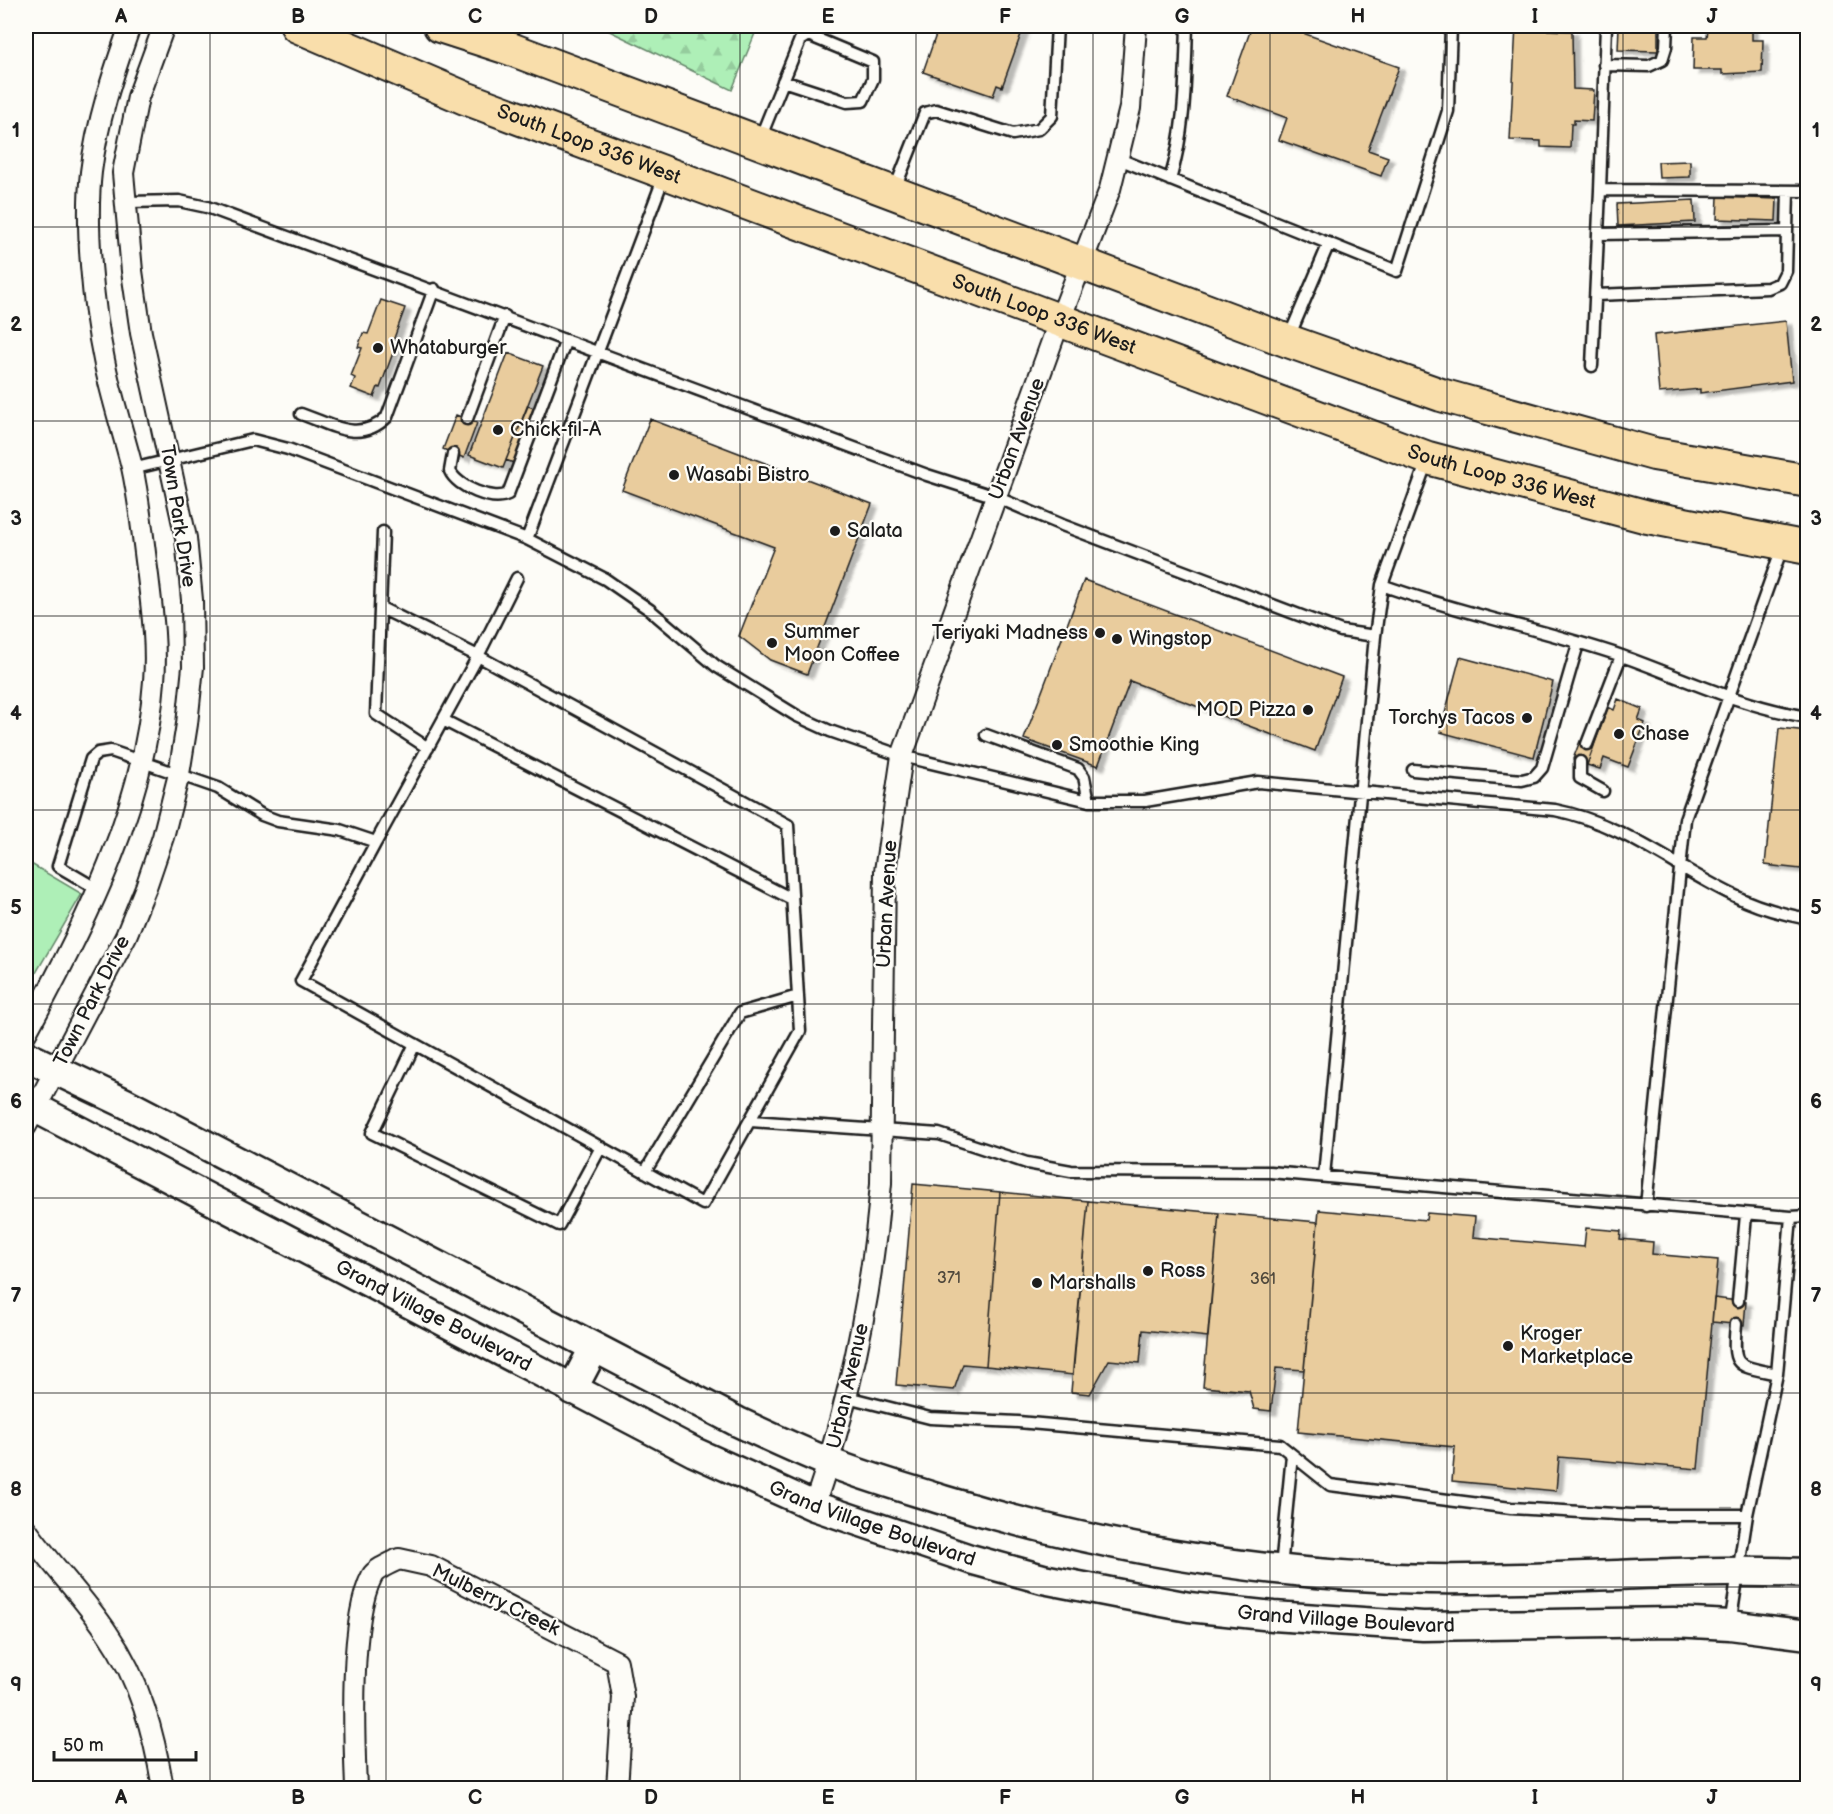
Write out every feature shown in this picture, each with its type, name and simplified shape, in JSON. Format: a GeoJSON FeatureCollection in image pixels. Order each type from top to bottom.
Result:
{"type":"FeatureCollection","features":[{"type":"Feature","properties":{"kind":"main road","name":"South Loop 336 West"},"geometry":{"type":"LineString","coordinates":[[297,26],[465,98],[1059,322],[1428,458],[1647,517],[1795,546]]}},
{"type":"Feature","properties":{"kind":"main road"},"geometry":{"type":"LineString","coordinates":[[440,26],[508,48],[1441,395],[1552,428],[1654,454],[1808,481]]}},
{"type":"Feature","properties":{"kind":"street","name":"Town Park Drive"},"geometry":{"type":"LineString","coordinates":[[26,1033],[99,890],[126,813],[141,760],[150,714],[154,642],[143,535],[132,469],[104,360],[94,292],[89,198],[92,164],[101,114],[130,26]]}},
{"type":"Feature","properties":{"kind":"street","name":"Town Park Drive"},"geometry":{"type":"LineString","coordinates":[[29,1112],[55,1071],[126,936],[146,887],[163,837],[178,774],[193,667],[192,611],[186,538],[141,333],[132,271],[128,202],[123,173],[138,97],[164,26]]}},
{"type":"Feature","properties":{"kind":"street","name":"Urban Avenue"},"geometry":{"type":"LineString","coordinates":[[814,1506],[829,1463],[847,1397],[871,1281],[881,1183],[885,872],[902,756],[1119,159],[1130,108],[1136,26]]}},
{"type":"Feature","properties":{"kind":"street","name":"Grand Village Boulevard"},"geometry":{"type":"LineString","coordinates":[[26,1056],[125,1102],[738,1422],[829,1463],[991,1515],[1061,1533],[1214,1562],[1280,1570],[1430,1579],[1738,1572],[1808,1573]]}},
{"type":"Feature","properties":{"kind":"street","name":"Grand Village Boulevard"},"geometry":{"type":"LineString","coordinates":[[29,1112],[313,1254],[694,1452],[814,1506],[970,1559],[1043,1579],[1189,1607],[1274,1616],[1423,1626],[1673,1622],[1730,1625],[1808,1635]]}},
{"type":"Feature","properties":{"kind":"street"},"geometry":{"type":"LineString","coordinates":[[313,1254],[334,1213]]}},
{"type":"Feature","properties":{"kind":"street"},"geometry":{"type":"LineString","coordinates":[[572,1390],[594,1348]]}},
{"type":"Feature","properties":{"kind":"street"},"geometry":{"type":"LineString","coordinates":[[26,1529],[109,1635],[139,1692],[155,1740],[164,1788]]}},
{"type":"Feature","properties":{"kind":"street","name":"Mulberry Creek"},"geometry":{"type":"LineString","coordinates":[[356,1788],[356,1689],[363,1601],[373,1574],[399,1559],[431,1566],[617,1662],[623,1697],[618,1788]]}},
{"type":"Feature","properties":{"kind":"street"},"geometry":{"type":"LineString","coordinates":[[1274,1616],[1280,1570]]}},
{"type":"Feature","properties":{"kind":"lane"},"geometry":{"type":"LineString","coordinates":[[894,191],[925,113],[936,110],[1013,134],[1038,129],[1052,116],[1057,26]]}},
{"type":"Feature","properties":{"kind":"lane"},"geometry":{"type":"LineString","coordinates":[[1170,180],[1181,143],[1187,26]]}},
{"type":"Feature","properties":{"kind":"lane"},"geometry":{"type":"LineString","coordinates":[[1119,159],[1397,271],[1448,111],[1451,26]]}},
{"type":"Feature","properties":{"kind":"lane"},"geometry":{"type":"LineString","coordinates":[[1592,366],[1606,26]]}},
{"type":"Feature","properties":{"kind":"lane"},"geometry":{"type":"LineString","coordinates":[[1604,65],[1649,66],[1662,60],[1666,47],[1667,26]]}},
{"type":"Feature","properties":{"kind":"lane"},"geometry":{"type":"LineString","coordinates":[[759,141],[783,81],[800,40],[808,35],[873,62],[873,79],[863,101],[847,102],[783,81]]}},
{"type":"Feature","properties":{"kind":"lane"},"geometry":{"type":"LineString","coordinates":[[527,539],[665,174]]}},
{"type":"Feature","properties":{"kind":"lane"},"geometry":{"type":"LineString","coordinates":[[1600,190],[1808,191]]}},
{"type":"Feature","properties":{"kind":"lane"},"geometry":{"type":"LineString","coordinates":[[1596,295],[1768,288],[1780,283],[1785,278],[1788,191]]}},
{"type":"Feature","properties":{"kind":"lane"},"geometry":{"type":"LineString","coordinates":[[128,202],[179,201],[207,207],[505,316],[927,475],[996,497],[1062,525],[1341,631],[1375,636]]}},
{"type":"Feature","properties":{"kind":"lane"},"geometry":{"type":"LineString","coordinates":[[1599,234],[1787,231]]}},
{"type":"Feature","properties":{"kind":"lane"},"geometry":{"type":"LineString","coordinates":[[1288,340],[1329,243]]}},
{"type":"Feature","properties":{"kind":"lane"},"geometry":{"type":"LineString","coordinates":[[301,414],[352,432],[366,432],[376,428],[387,417],[390,410],[434,290]]}},
{"type":"Feature","properties":{"kind":"lane"},"geometry":{"type":"LineString","coordinates":[[467,419],[505,316]]}},
{"type":"Feature","properties":{"kind":"lane"},"geometry":{"type":"LineString","coordinates":[[453,453],[450,471],[458,482],[494,497],[501,498],[508,494],[566,340]]}},
{"type":"Feature","properties":{"kind":"lane"},"geometry":{"type":"LineString","coordinates":[[132,469],[253,440],[288,449],[527,539],[606,579],[650,610],[716,666],[798,716],[830,731],[902,756],[1089,801],[1118,803],[1145,801],[1258,782],[1575,814],[1627,834],[1734,896],[1784,914],[1808,919]]}},
{"type":"Feature","properties":{"kind":"lane"},"geometry":{"type":"LineString","coordinates":[[1324,1176],[1375,636],[1382,585],[1428,458]]}},
{"type":"Feature","properties":{"kind":"lane"},"geometry":{"type":"LineString","coordinates":[[383,532],[376,714],[428,748]]}},
{"type":"Feature","properties":{"kind":"lane"},"geometry":{"type":"LineString","coordinates":[[1646,1206],[1685,819],[1728,698],[1795,546]]}},
{"type":"Feature","properties":{"kind":"lane"},"geometry":{"type":"LineString","coordinates":[[381,608],[478,656],[788,825],[800,1031],[703,1204],[301,981],[478,656],[517,578]]}},
{"type":"Feature","properties":{"kind":"lane"},"geometry":{"type":"LineString","coordinates":[[1382,585],[1436,605],[1621,656],[1728,698],[1771,712],[1808,717]]}},
{"type":"Feature","properties":{"kind":"lane"},"geometry":{"type":"LineString","coordinates":[[1413,770],[1522,780],[1534,777],[1542,768],[1578,644]]}},
{"type":"Feature","properties":{"kind":"lane"},"geometry":{"type":"LineString","coordinates":[[1587,744],[1621,656]]}},
{"type":"Feature","properties":{"kind":"lane"},"geometry":{"type":"LineString","coordinates":[[443,720],[792,899]]}},
{"type":"Feature","properties":{"kind":"lane"},"geometry":{"type":"LineString","coordinates":[[986,735],[1078,769],[1084,777],[1089,801]]}},
{"type":"Feature","properties":{"kind":"lane"},"geometry":{"type":"LineString","coordinates":[[99,890],[58,866],[91,759],[98,753],[111,751],[218,788],[262,815],[278,821],[340,830],[376,842]]}},
{"type":"Feature","properties":{"kind":"lane"},"geometry":{"type":"LineString","coordinates":[[1580,762],[1580,778],[1603,790]]}},
{"type":"Feature","properties":{"kind":"lane"},"geometry":{"type":"LineString","coordinates":[[645,1172],[740,1013],[798,996]]}},
{"type":"Feature","properties":{"kind":"lane"},"geometry":{"type":"LineString","coordinates":[[415,1044],[372,1133],[559,1225],[601,1147]]}},
{"type":"Feature","properties":{"kind":"lane"},"geometry":{"type":"LineString","coordinates":[[751,1121],[939,1134],[1027,1163],[1071,1171],[1221,1171],[1324,1176],[1746,1215],[1808,1216]]}},
{"type":"Feature","properties":{"kind":"lane"},"geometry":{"type":"LineString","coordinates":[[1738,1300],[1746,1215]]}},
{"type":"Feature","properties":{"kind":"lane"},"geometry":{"type":"LineString","coordinates":[[1730,1625],[1747,1515],[1777,1374],[1791,1217]]}},
{"type":"Feature","properties":{"kind":"lane"},"geometry":{"type":"LineString","coordinates":[[1736,1324],[1733,1351],[1737,1362],[1777,1374]]}},
{"type":"Feature","properties":{"kind":"lane"},"geometry":{"type":"LineString","coordinates":[[847,1397],[930,1418],[1018,1422],[1280,1445],[1330,1485],[1511,1508],[1632,1515],[1747,1515]]}},
{"type":"Feature","properties":{"kind":"lane"},"geometry":{"type":"LineString","coordinates":[[1280,1570],[1292,1455]]}},
{"type":"Feature","properties":{"kind":"green space"},"geometry":{"type":"Polygon","coordinates":[[[599,26],[758,26],[732,90],[599,26]]]}},
{"type":"Feature","properties":{"kind":"green space"},"geometry":{"type":"Polygon","coordinates":[[[26,861],[82,894],[26,990],[26,861]]]}},
{"type":"Feature","properties":{"kind":"building"},"geometry":{"type":"Polygon","coordinates":[[[939,26],[1024,26],[1002,87],[997,85],[993,96],[923,72],[939,26]]]}},
{"type":"Feature","properties":{"kind":"building"},"geometry":{"type":"Polygon","coordinates":[[[1252,26],[1283,26],[1399,67],[1368,150],[1388,157],[1381,176],[1279,140],[1287,118],[1227,96],[1252,26]]]}},
{"type":"Feature","properties":{"kind":"building"},"geometry":{"type":"Polygon","coordinates":[[[1516,26],[1545,26],[1545,30],[1572,31],[1573,89],[1594,90],[1592,121],[1574,120],[1574,124],[1571,124],[1570,148],[1541,147],[1541,141],[1510,140],[1516,26]]]}},
{"type":"Feature","properties":{"kind":"building"},"geometry":{"type":"Polygon","coordinates":[[[1619,26],[1658,26],[1658,51],[1618,50],[1619,26]]]}},
{"type":"Feature","properties":{"kind":"building"},"geometry":{"type":"Polygon","coordinates":[[[1703,26],[1752,26],[1752,40],[1763,40],[1762,72],[1722,74],[1722,70],[1693,70],[1694,37],[1707,37],[1708,29],[1703,29],[1703,26]]]}},
{"type":"Feature","properties":{"kind":"building"},"geometry":{"type":"Polygon","coordinates":[[[1690,161],[1690,177],[1659,178],[1658,162],[1690,161]]]}},
{"type":"Feature","properties":{"kind":"building"},"geometry":{"type":"Polygon","coordinates":[[[1718,197],[1777,199],[1776,221],[1717,219],[1718,197]]]}},
{"type":"Feature","properties":{"kind":"building"},"geometry":{"type":"Polygon","coordinates":[[[1694,200],[1695,222],[1618,226],[1617,204],[1694,200]]]}},
{"type":"Feature","properties":{"kind":"building","name":"Whataburger"},"geometry":{"type":"Polygon","coordinates":[[[381,300],[405,308],[393,341],[397,342],[380,388],[378,387],[374,397],[351,388],[355,378],[351,376],[362,348],[358,347],[363,333],[368,334],[381,300]]]}},
{"type":"Feature","properties":{"kind":"building"},"geometry":{"type":"Polygon","coordinates":[[[1786,321],[1792,381],[1700,393],[1700,389],[1659,393],[1654,335],[1786,321]]]}},
{"type":"Feature","properties":{"kind":"building","name":"Chick-fil-A"},"geometry":{"type":"Polygon","coordinates":[[[508,353],[543,366],[503,468],[469,455],[508,353]]]}},
{"type":"Feature","properties":{"kind":"building"},"geometry":{"type":"Polygon","coordinates":[[[528,406],[537,409],[516,464],[506,460],[528,406]]]}},
{"type":"Feature","properties":{"kind":"building"},"geometry":{"type":"Polygon","coordinates":[[[456,415],[477,423],[464,458],[443,449],[456,415]]]}},
{"type":"Feature","properties":{"kind":"building"},"geometry":{"type":"Polygon","coordinates":[[[650,419],[872,504],[807,674],[770,660],[739,636],[774,547],[622,490],[650,419]]]}},
{"type":"Feature","properties":{"kind":"building"},"geometry":{"type":"Polygon","coordinates":[[[1084,580],[1342,677],[1315,751],[1130,681],[1098,766],[1024,739],[1084,580]]]}},
{"type":"Feature","properties":{"kind":"building"},"geometry":{"type":"Polygon","coordinates":[[[1460,657],[1553,682],[1534,757],[1440,732],[1460,657]]]}},
{"type":"Feature","properties":{"kind":"building","name":"Chase"},"geometry":{"type":"Polygon","coordinates":[[[1618,699],[1642,709],[1638,720],[1645,723],[1628,767],[1604,758],[1600,769],[1587,765],[1608,707],[1614,710],[1618,699]]]}},
{"type":"Feature","properties":{"kind":"building"},"geometry":{"type":"Polygon","coordinates":[[[1779,728],[1808,731],[1808,811],[1801,869],[1765,865],[1779,728]]]}},
{"type":"Feature","properties":{"kind":"building"},"geometry":{"type":"Polygon","coordinates":[[[1580,741],[1594,746],[1587,765],[1573,759],[1580,741]]]}},
{"type":"Feature","properties":{"kind":"building"},"geometry":{"type":"Polygon","coordinates":[[[913,1184],[1000,1192],[986,1366],[963,1364],[954,1390],[896,1385],[913,1184]]]}},
{"type":"Feature","properties":{"kind":"building","name":"Marshalls"},"geometry":{"type":"Polygon","coordinates":[[[1000,1192],[1088,1201],[1073,1375],[986,1366],[1000,1192]]]}},
{"type":"Feature","properties":{"kind":"building","name":"Ross"},"geometry":{"type":"Polygon","coordinates":[[[1088,1201],[1219,1213],[1208,1337],[1143,1330],[1140,1363],[1109,1360],[1090,1394],[1071,1392],[1088,1201]]]}},
{"type":"Feature","properties":{"kind":"building","name":"Kroger Marketplace"},"geometry":{"type":"Polygon","coordinates":[[[1319,1210],[1426,1220],[1427,1213],[1475,1217],[1473,1237],[1584,1247],[1586,1228],[1621,1231],[1620,1239],[1653,1242],[1652,1254],[1718,1260],[1698,1469],[1559,1457],[1556,1491],[1452,1481],[1455,1447],[1298,1432],[1319,1210]]]}},
{"type":"Feature","properties":{"kind":"building"},"geometry":{"type":"Polygon","coordinates":[[[1219,1213],[1318,1222],[1304,1370],[1276,1368],[1271,1411],[1254,1409],[1249,1391],[1203,1387],[1219,1213]]]}},
{"type":"Feature","properties":{"kind":"building"},"geometry":{"type":"Polygon","coordinates":[[[1714,1298],[1746,1302],[1744,1325],[1712,1322],[1714,1298]]]}},
{"type":"Feature","properties":{"kind":"place","name":"Whataburger"},"geometry":{"type":"Point","coordinates":[378,348]}},
{"type":"Feature","properties":{"kind":"place","name":"Chick-fil-A"},"geometry":{"type":"Point","coordinates":[498,430]}},
{"type":"Feature","properties":{"kind":"place","name":"Wasabi Bistro"},"geometry":{"type":"Point","coordinates":[674,475]}},
{"type":"Feature","properties":{"kind":"place","name":"Salata"},"geometry":{"type":"Point","coordinates":[835,531]}},
{"type":"Feature","properties":{"kind":"place","name":"Teriyaki Madness"},"geometry":{"type":"Point","coordinates":[1100,633]}},
{"type":"Feature","properties":{"kind":"place","name":"Wingstop"},"geometry":{"type":"Point","coordinates":[1117,639]}},
{"type":"Feature","properties":{"kind":"place","name":"Summer Moon Coffee"},"geometry":{"type":"Point","coordinates":[772,643]}},
{"type":"Feature","properties":{"kind":"place","name":"MOD Pizza"},"geometry":{"type":"Point","coordinates":[1308,710]}},
{"type":"Feature","properties":{"kind":"place","name":"Torchys Tacos"},"geometry":{"type":"Point","coordinates":[1527,718]}},
{"type":"Feature","properties":{"kind":"place","name":"Chase"},"geometry":{"type":"Point","coordinates":[1619,734]}},
{"type":"Feature","properties":{"kind":"place","name":"Smoothie King"},"geometry":{"type":"Point","coordinates":[1057,745]}},
{"type":"Feature","properties":{"kind":"place","name":"Ross"},"geometry":{"type":"Point","coordinates":[1148,1271]}},
{"type":"Feature","properties":{"kind":"place","name":"Marshalls"},"geometry":{"type":"Point","coordinates":[1037,1283]}},
{"type":"Feature","properties":{"kind":"place","name":"Kroger Marketplace"},"geometry":{"type":"Point","coordinates":[1508,1346]}}]}
